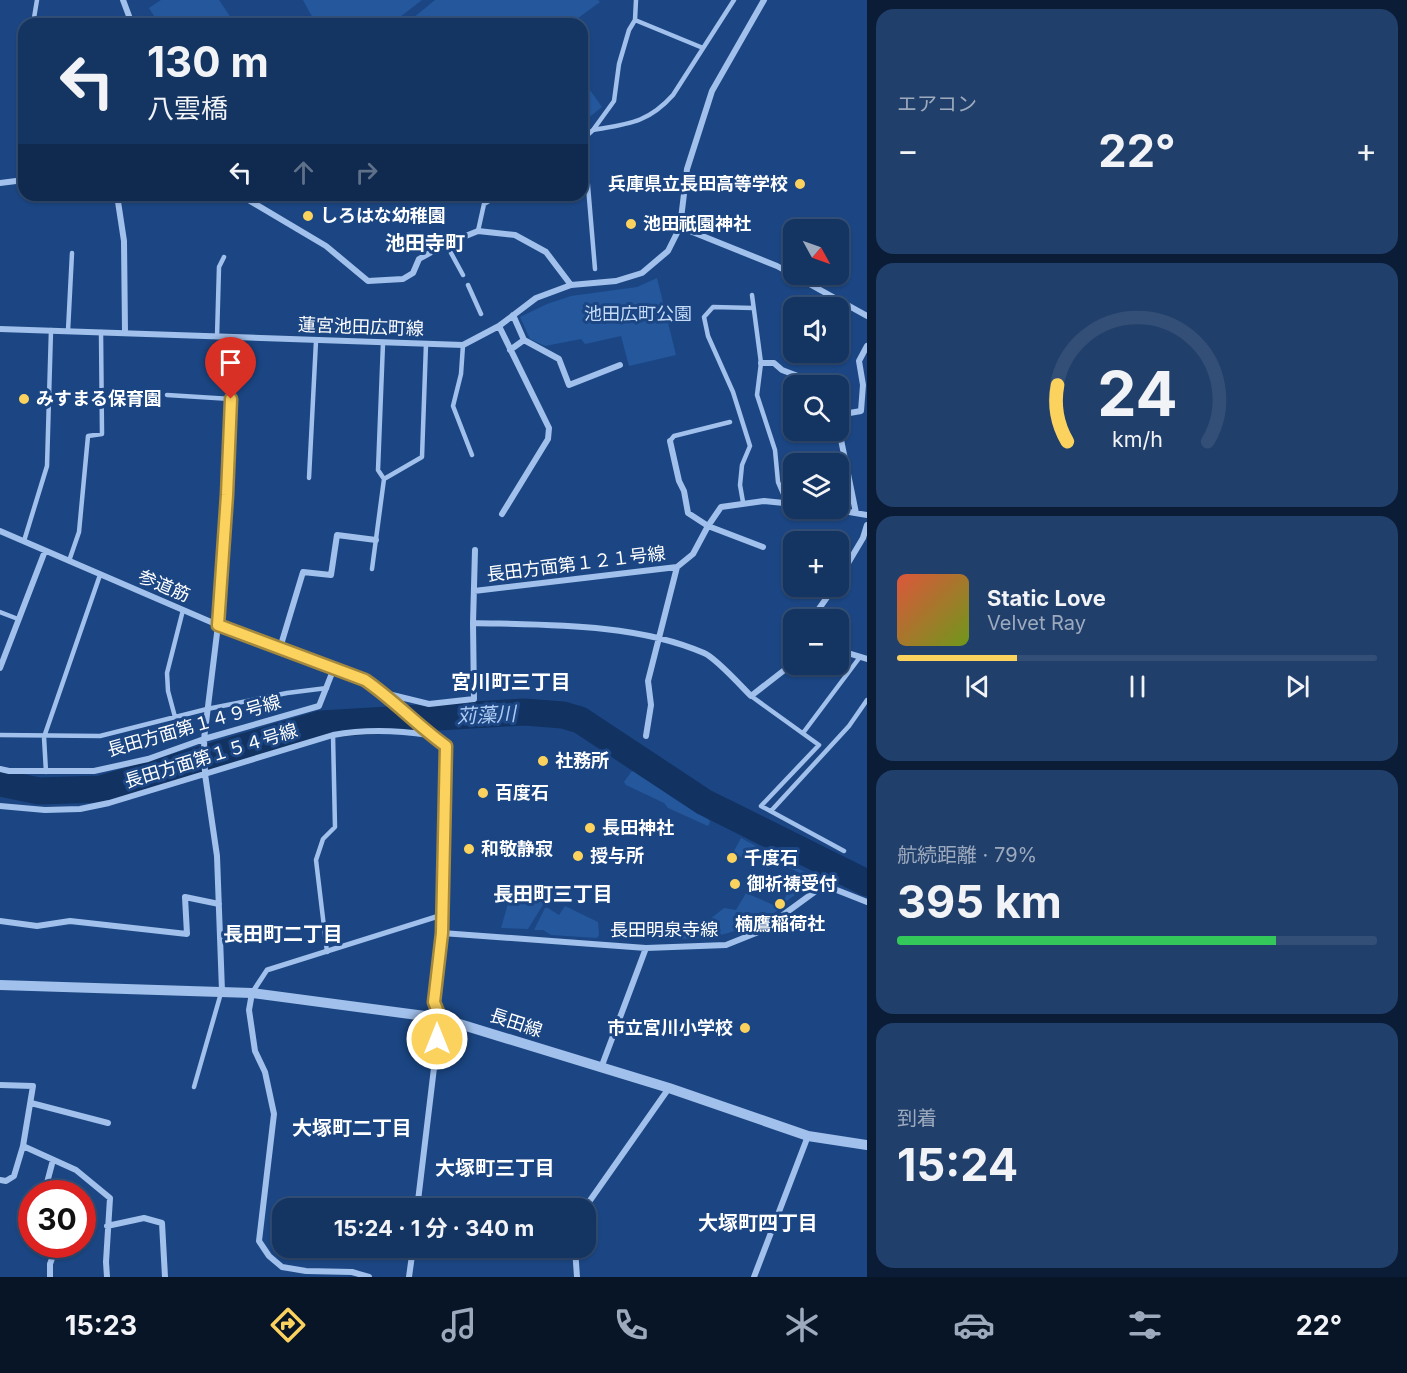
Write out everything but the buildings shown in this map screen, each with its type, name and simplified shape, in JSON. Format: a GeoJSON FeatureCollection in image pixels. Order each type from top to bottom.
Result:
{"type":"FeatureCollection","features":[{"type":"Feature","properties":{"kind":"street"},"geometry":{"type":"LineString","coordinates":[[123,0],[130,18]]}},
{"type":"Feature","properties":{"kind":"street"},"geometry":{"type":"LineString","coordinates":[[764,0],[712,91],[687,170],[680,227],[777,266],[867,316]]}},
{"type":"Feature","properties":{"kind":"street"},"geometry":{"type":"LineString","coordinates":[[0,183],[18,181]]}},
{"type":"Feature","properties":{"kind":"street"},"geometry":{"type":"LineString","coordinates":[[118,201],[124,241],[125,332]]}},
{"type":"Feature","properties":{"kind":"street"},"geometry":{"type":"LineString","coordinates":[[250,201],[326,246],[368,281],[403,279],[413,273],[419,259],[446,244],[478,231],[515,235],[546,252],[572,285]]}},
{"type":"Feature","properties":{"kind":"street","name":"蓮宮池田広町線"},"geometry":{"type":"LineString","coordinates":[[0,329],[463,345],[499,326],[536,298],[572,285],[616,281],[642,273],[668,251],[680,227]]}},
{"type":"Feature","properties":{"kind":"street"},"geometry":{"type":"LineString","coordinates":[[513,315],[524,340],[559,359],[569,385],[620,365]]}},
{"type":"Feature","properties":{"kind":"street"},"geometry":{"type":"LineString","coordinates":[[499,326],[549,428],[548,439],[502,514]]}},
{"type":"Feature","properties":{"kind":"street"},"geometry":{"type":"LineString","coordinates":[[222,991],[217,856],[205,774],[204,739],[218,625],[227,495],[233,338]]}},
{"type":"Feature","properties":{"kind":"street"},"geometry":{"type":"LineString","coordinates":[[510,350],[524,340]]}},
{"type":"Feature","properties":{"kind":"street"},"geometry":{"type":"LineString","coordinates":[[849,413],[861,411],[863,385],[859,361],[867,346]]}},
{"type":"Feature","properties":{"kind":"street"},"geometry":{"type":"LineString","coordinates":[[761,363],[774,363],[782,370],[795,375]]}},
{"type":"Feature","properties":{"kind":"street"},"geometry":{"type":"LineString","coordinates":[[670,441],[688,513],[708,526],[763,547]]}},
{"type":"Feature","properties":{"kind":"street"},"geometry":{"type":"LineString","coordinates":[[841,441],[856,513]]}},
{"type":"Feature","properties":{"kind":"street","name":"長田方面第１２１号線"},"geometry":{"type":"LineString","coordinates":[[474,591],[676,567],[693,554],[721,507],[743,502],[783,502]]}},
{"type":"Feature","properties":{"kind":"street"},"geometry":{"type":"LineString","coordinates":[[849,512],[867,515]]}},
{"type":"Feature","properties":{"kind":"street"},"geometry":{"type":"LineString","coordinates":[[849,562],[863,538],[867,525]]}},
{"type":"Feature","properties":{"kind":"street","name":"参道筋"},"geometry":{"type":"LineString","coordinates":[[0,531],[218,625],[365,680],[384,693],[430,735],[446,746],[442,915]]}},
{"type":"Feature","properties":{"kind":"street"},"geometry":{"type":"LineString","coordinates":[[280,648],[303,572],[331,575],[337,535],[376,540]]}},
{"type":"Feature","properties":{"kind":"street"},"geometry":{"type":"LineString","coordinates":[[475,550],[473,623],[597,627],[659,639],[706,653],[751,696],[783,671]]}},
{"type":"Feature","properties":{"kind":"street"},"geometry":{"type":"LineString","coordinates":[[0,668],[45,551]]}},
{"type":"Feature","properties":{"kind":"street"},"geometry":{"type":"LineString","coordinates":[[646,736],[651,705],[648,681],[676,567]]}},
{"type":"Feature","properties":{"kind":"street","name":"参道筋"},"geometry":{"type":"LineString","coordinates":[[384,693],[429,704],[474,699],[473,623]]}},
{"type":"Feature","properties":{"kind":"street"},"geometry":{"type":"LineString","coordinates":[[849,653],[864,658]]}},
{"type":"Feature","properties":{"kind":"street","name":"長田方面第１４９号線"},"geometry":{"type":"LineString","coordinates":[[0,769],[46,772],[94,771],[148,759],[204,739],[319,706],[334,668]]}},
{"type":"Feature","properties":{"kind":"street","name":"長田方面第１５４号線"},"geometry":{"type":"LineString","coordinates":[[0,806],[80,810],[110,803],[333,735],[358,730],[430,735]]}},
{"type":"Feature","properties":{"kind":"street","name":"長田明泉寺線"},"geometry":{"type":"LineString","coordinates":[[442,933],[646,948],[726,945],[761,931],[824,885],[867,902]]}},
{"type":"Feature","properties":{"kind":"street"},"geometry":{"type":"LineString","coordinates":[[0,921],[37,926],[70,921],[187,934],[185,897],[219,904]]}},
{"type":"Feature","properties":{"kind":"street"},"geometry":{"type":"LineString","coordinates":[[369,1277],[352,1272],[306,1271],[282,1267],[269,1256],[259,1241],[274,1114],[265,1072],[255,1051],[249,1010],[252,993],[267,970],[442,915],[434,1002],[440,1017],[418,1198]]}},
{"type":"Feature","properties":{"kind":"street"},"geometry":{"type":"LineString","coordinates":[[601,1068],[646,948]]}},
{"type":"Feature","properties":{"kind":"street","name":"長田線"},"geometry":{"type":"LineString","coordinates":[[0,985],[252,993],[440,1017],[669,1088],[808,1137],[867,1145]]}},
{"type":"Feature","properties":{"kind":"street"},"geometry":{"type":"LineString","coordinates":[[0,1086],[33,1086],[23,1146],[14,1176],[6,1181],[0,1180]]}},
{"type":"Feature","properties":{"kind":"street"},"geometry":{"type":"LineString","coordinates":[[592,1198],[669,1088]]}},
{"type":"Feature","properties":{"kind":"street"},"geometry":{"type":"LineString","coordinates":[[31,1103],[108,1123]]}},
{"type":"Feature","properties":{"kind":"street"},"geometry":{"type":"LineString","coordinates":[[754,1277],[808,1137]]}},
{"type":"Feature","properties":{"kind":"street"},"geometry":{"type":"LineString","coordinates":[[23,1146],[76,1170],[110,1198],[107,1226],[107,1277]]}},
{"type":"Feature","properties":{"kind":"street"},"geometry":{"type":"LineString","coordinates":[[48,1180],[53,1160]]}},
{"type":"Feature","properties":{"kind":"street"},"geometry":{"type":"LineString","coordinates":[[107,1226],[144,1218],[162,1223],[165,1277]]}},
{"type":"Feature","properties":{"kind":"street"},"geometry":{"type":"LineString","coordinates":[[50,1277],[52,1258]]}},
{"type":"Feature","properties":{"kind":"street"},"geometry":{"type":"LineString","coordinates":[[409,1277],[412,1258]]}},
{"type":"Feature","properties":{"kind":"street"},"geometry":{"type":"LineString","coordinates":[[576,1258],[577,1277]]}},
{"type":"Feature","properties":{"kind":"lane"},"geometry":{"type":"LineString","coordinates":[[34,18],[36,0]]}},
{"type":"Feature","properties":{"kind":"lane"},"geometry":{"type":"LineString","coordinates":[[588,134],[614,101],[619,64],[629,30],[635,20],[636,0]]}},
{"type":"Feature","properties":{"kind":"lane"},"geometry":{"type":"LineString","coordinates":[[593,130],[646,118],[663,106],[673,95],[734,0]]}},
{"type":"Feature","properties":{"kind":"lane"},"geometry":{"type":"LineString","coordinates":[[635,20],[703,48]]}},
{"type":"Feature","properties":{"kind":"lane"},"geometry":{"type":"LineString","coordinates":[[588,193],[595,269]]}},
{"type":"Feature","properties":{"kind":"lane"},"geometry":{"type":"LineString","coordinates":[[478,231],[483,204],[488,201]]}},
{"type":"Feature","properties":{"kind":"lane"},"geometry":{"type":"LineString","coordinates":[[68,331],[72,253]]}},
{"type":"Feature","properties":{"kind":"lane"},"geometry":{"type":"LineString","coordinates":[[451,253],[463,275]]}},
{"type":"Feature","properties":{"kind":"lane"},"geometry":{"type":"LineString","coordinates":[[218,337],[219,267],[224,257]]}},
{"type":"Feature","properties":{"kind":"lane"},"geometry":{"type":"LineString","coordinates":[[468,285],[481,314]]}},
{"type":"Feature","properties":{"kind":"lane"},"geometry":{"type":"LineString","coordinates":[[752,295],[761,363],[758,395],[775,450],[778,482],[783,491]]}},
{"type":"Feature","properties":{"kind":"lane"},"geometry":{"type":"LineString","coordinates":[[743,502],[740,485],[742,465],[750,446],[733,392],[708,336],[704,317],[713,307],[753,308]]}},
{"type":"Feature","properties":{"kind":"lane"},"geometry":{"type":"LineString","coordinates":[[24,541],[47,466],[51,330]]}},
{"type":"Feature","properties":{"kind":"lane"},"geometry":{"type":"LineString","coordinates":[[69,561],[79,532],[88,436],[102,434],[101,332]]}},
{"type":"Feature","properties":{"kind":"lane"},"geometry":{"type":"LineString","coordinates":[[309,478],[316,341]]}},
{"type":"Feature","properties":{"kind":"lane"},"geometry":{"type":"LineString","coordinates":[[372,569],[384,479],[378,470],[383,343]]}},
{"type":"Feature","properties":{"kind":"lane"},"geometry":{"type":"LineString","coordinates":[[384,479],[422,457],[426,344]]}},
{"type":"Feature","properties":{"kind":"lane"},"geometry":{"type":"LineString","coordinates":[[463,345],[461,374],[453,406],[472,455]]}},
{"type":"Feature","properties":{"kind":"lane"},"geometry":{"type":"LineString","coordinates":[[167,395],[231,399]]}},
{"type":"Feature","properties":{"kind":"lane"},"geometry":{"type":"LineString","coordinates":[[670,441],[674,436],[730,422]]}},
{"type":"Feature","properties":{"kind":"lane"},"geometry":{"type":"LineString","coordinates":[[46,772],[44,736],[100,575]]}},
{"type":"Feature","properties":{"kind":"lane"},"geometry":{"type":"LineString","coordinates":[[175,717],[168,691],[167,673],[183,610]]}},
{"type":"Feature","properties":{"kind":"lane"},"geometry":{"type":"LineString","coordinates":[[0,612],[18,619]]}},
{"type":"Feature","properties":{"kind":"lane"},"geometry":{"type":"LineString","coordinates":[[803,733],[864,658]]}},
{"type":"Feature","properties":{"kind":"lane"},"geometry":{"type":"LineString","coordinates":[[0,735],[100,736],[207,709],[287,693],[327,688]]}},
{"type":"Feature","properties":{"kind":"lane"},"geometry":{"type":"LineString","coordinates":[[751,696],[819,745],[761,806],[844,851]]}},
{"type":"Feature","properties":{"kind":"lane"},"geometry":{"type":"LineString","coordinates":[[771,811],[849,726],[867,700]]}},
{"type":"Feature","properties":{"kind":"lane"},"geometry":{"type":"LineString","coordinates":[[327,952],[316,860],[323,839],[335,827],[333,735]]}},
{"type":"Feature","properties":{"kind":"lane"},"geometry":{"type":"LineString","coordinates":[[194,1087],[222,991]]}},
{"type":"Feature","properties":{"kind":"green space"},"geometry":{"type":"Polygon","coordinates":[[[161,0],[219,0],[231,18],[155,18],[149,8],[161,0]]]}},
{"type":"Feature","properties":{"kind":"green space"},"geometry":{"type":"Polygon","coordinates":[[[303,0],[422,0],[399,18],[313,18],[303,0]]]}},
{"type":"Feature","properties":{"kind":"green space"},"geometry":{"type":"Polygon","coordinates":[[[435,0],[598,0],[600,2],[578,18],[413,18],[435,0]]]}},
{"type":"Feature","properties":{"kind":"green space"},"geometry":{"type":"Polygon","coordinates":[[[588,87],[602,107],[588,118],[588,87]]]}},
{"type":"Feature","properties":{"kind":"green space","name":"池田広町公園"},"geometry":{"type":"Polygon","coordinates":[[[657,278],[676,355],[629,366],[621,336],[585,344],[581,339],[545,346],[530,339],[520,317],[571,296],[637,287],[657,278]]]}},
{"type":"Feature","properties":{"kind":"green space"},"geometry":{"type":"Polygon","coordinates":[[[635,770],[708,819],[710,822],[708,826],[626,785],[624,782],[635,770]]]}},
{"type":"Feature","properties":{"kind":"green space"},"geometry":{"type":"Polygon","coordinates":[[[741,838],[816,878],[784,903],[783,901],[800,873],[757,852],[746,860],[735,854],[734,851],[741,838]]]}},
{"type":"Feature","properties":{"kind":"green space"},"geometry":{"type":"Polygon","coordinates":[[[525,882],[549,895],[528,929],[501,928],[511,893],[525,882]]]}},
{"type":"Feature","properties":{"kind":"green space"},"geometry":{"type":"Polygon","coordinates":[[[746,893],[776,906],[778,910],[742,929],[712,937],[684,939],[673,937],[674,922],[705,923],[724,908],[736,910],[746,893]]]}},
{"type":"Feature","properties":{"kind":"green space"},"geometry":{"type":"Polygon","coordinates":[[[565,906],[598,922],[599,935],[597,938],[551,935],[543,930],[534,930],[545,908],[559,915],[565,906]]]}},
{"type":"Feature","properties":{"kind":"waterway","name":"苅藻川"},"geometry":{"type":"LineString","coordinates":[[0,783],[39,791],[101,789],[321,724],[524,712],[563,715],[580,720],[704,802],[867,883]]}},
{"type":"Feature","properties":{"kind":"place","name":"兵庫県立長田高等学校"},"geometry":{"type":"Point","coordinates":[800,184]}},
{"type":"Feature","properties":{"kind":"place","name":"しろはな幼稚園"},"geometry":{"type":"Point","coordinates":[308,216]}},
{"type":"Feature","properties":{"kind":"place","name":"池田祇園神社"},"geometry":{"type":"Point","coordinates":[631,224]}},
{"type":"Feature","properties":{"kind":"place","name":"みすまる保育園"},"geometry":{"type":"Point","coordinates":[24,399]}},
{"type":"Feature","properties":{"kind":"place","name":"社務所"},"geometry":{"type":"Point","coordinates":[543,761]}},
{"type":"Feature","properties":{"kind":"place","name":"百度石"},"geometry":{"type":"Point","coordinates":[483,793]}},
{"type":"Feature","properties":{"kind":"place","name":"長田神社"},"geometry":{"type":"Point","coordinates":[590,828]}},
{"type":"Feature","properties":{"kind":"place","name":"和敬静寂"},"geometry":{"type":"Point","coordinates":[469,849]}},
{"type":"Feature","properties":{"kind":"place","name":"授与所"},"geometry":{"type":"Point","coordinates":[578,856]}},
{"type":"Feature","properties":{"kind":"place","name":"千度石"},"geometry":{"type":"Point","coordinates":[732,858]}},
{"type":"Feature","properties":{"kind":"place","name":"御祈祷受付"},"geometry":{"type":"Point","coordinates":[735,884]}},
{"type":"Feature","properties":{"kind":"place","name":"楠鷹稲荷社"},"geometry":{"type":"Point","coordinates":[780,904]}},
{"type":"Feature","properties":{"kind":"place","name":"市立宮川小学校"},"geometry":{"type":"Point","coordinates":[745,1028]}},
{"type":"Feature","properties":{"kind":"district","name":"池田寺町"},"geometry":{"type":"Point","coordinates":[425,243]}},
{"type":"Feature","properties":{"kind":"district","name":"宮川町三丁目"},"geometry":{"type":"Point","coordinates":[511,682]}},
{"type":"Feature","properties":{"kind":"district","name":"長田町三丁目"},"geometry":{"type":"Point","coordinates":[553,894]}},
{"type":"Feature","properties":{"kind":"district","name":"長田町二丁目"},"geometry":{"type":"Point","coordinates":[283,934]}},
{"type":"Feature","properties":{"kind":"district","name":"大塚町二丁目"},"geometry":{"type":"Point","coordinates":[352,1128]}},
{"type":"Feature","properties":{"kind":"district","name":"大塚町三丁目"},"geometry":{"type":"Point","coordinates":[495,1168]}},
{"type":"Feature","properties":{"kind":"district","name":"大塚町四丁目"},"geometry":{"type":"Point","coordinates":[758,1223]}},
{"type":"Feature","properties":{"kind":"route"},"geometry":{"type":"LineString","coordinates":[[231,399],[218,625],[365,680],[384,693],[430,735],[446,746],[442,933],[434,1002],[440,1017],[437,1039]]}}]}
